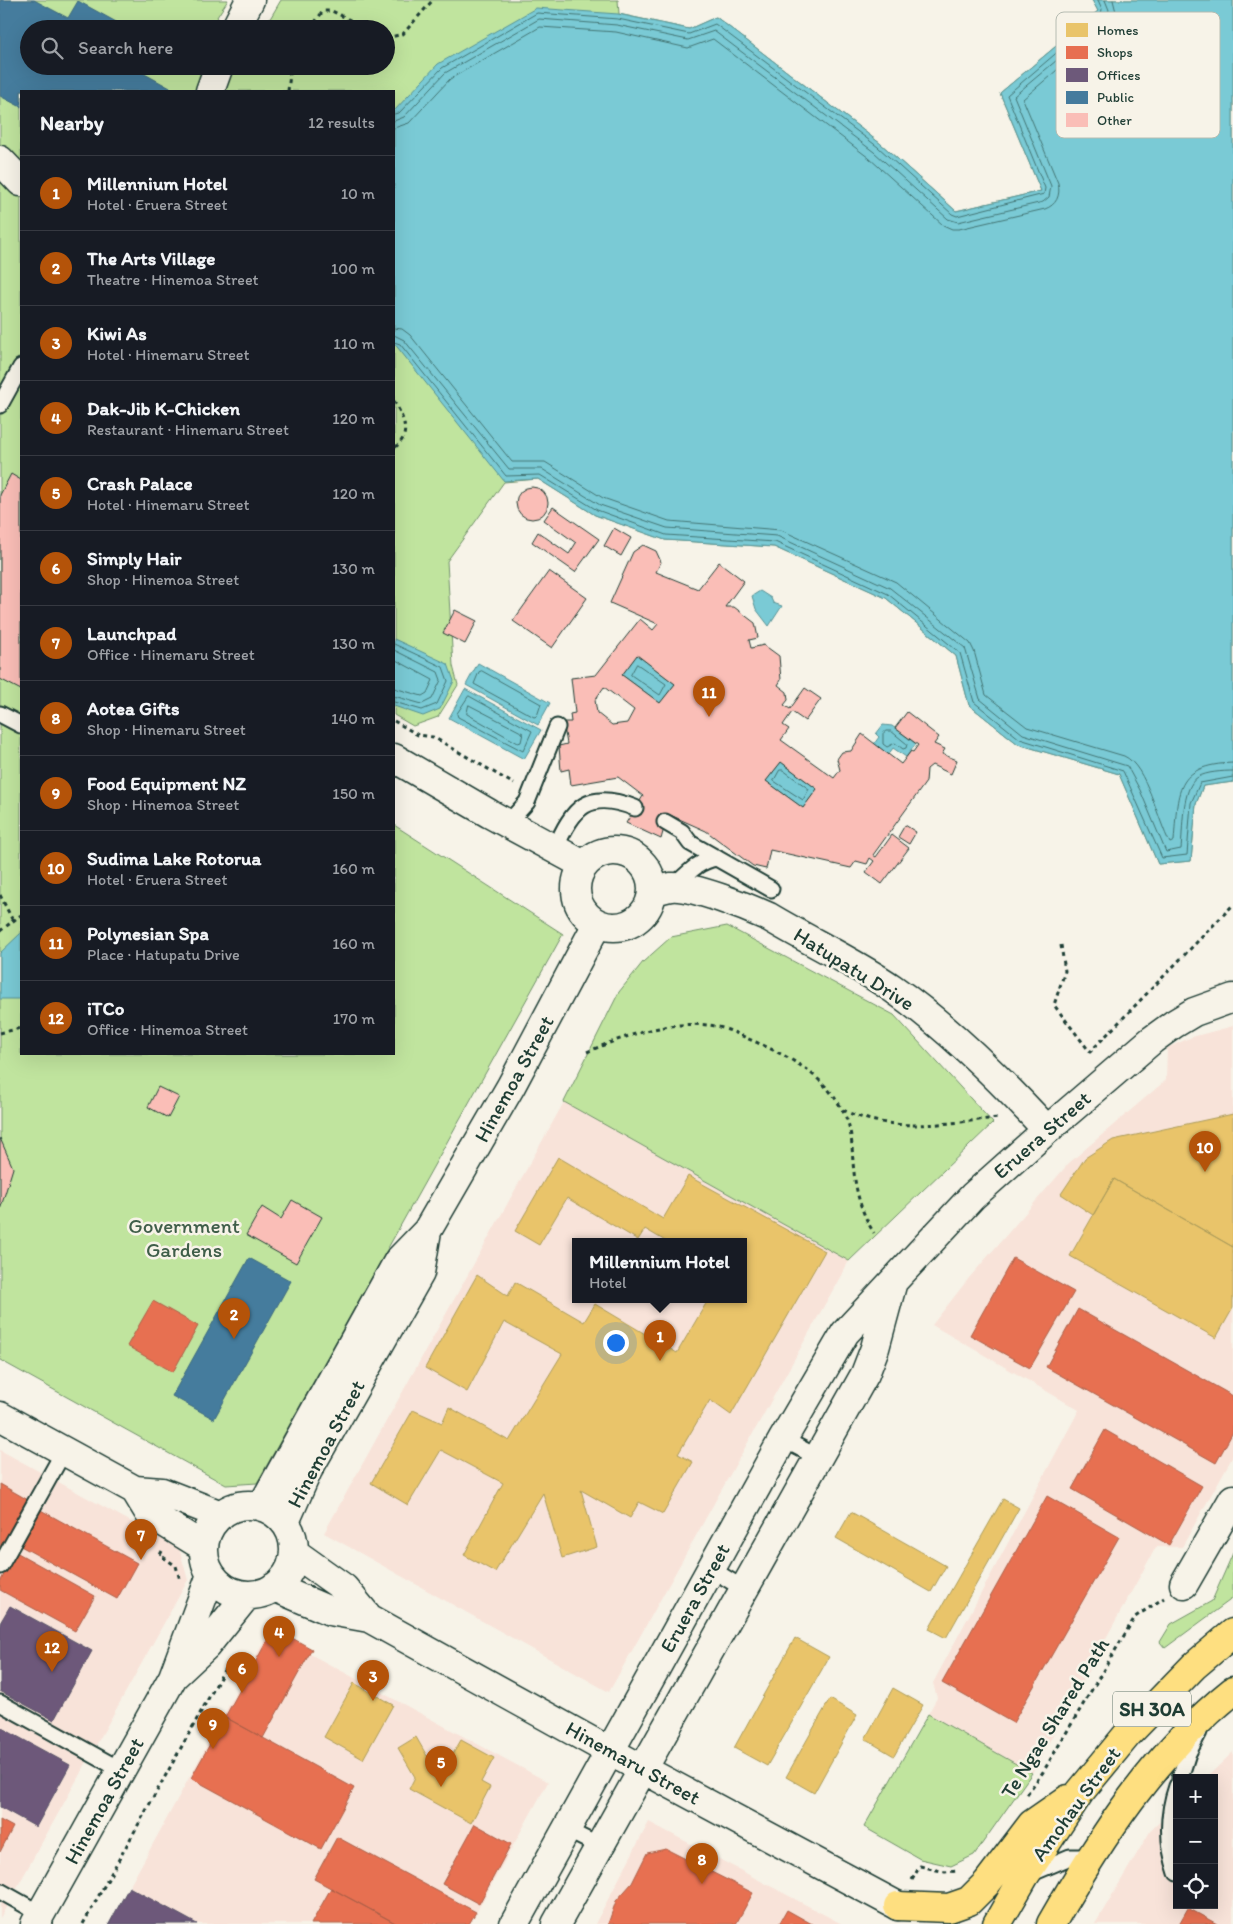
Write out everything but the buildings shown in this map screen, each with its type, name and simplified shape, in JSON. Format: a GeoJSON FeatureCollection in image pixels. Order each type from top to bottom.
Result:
{"type":"FeatureCollection","features":[{"type":"Feature","properties":{"kind":"main road","name":"Amohau Street"},"geometry":{"type":"LineString","coordinates":[[997,1924],[1024,1877],[1080,1792],[1127,1735],[1194,1666],[1233,1633]]}},
{"type":"Feature","properties":{"kind":"main road","name":"Amohau Street"},"geometry":{"type":"LineString","coordinates":[[1051,1924],[1089,1857],[1150,1774],[1210,1711],[1233,1691]]}},
{"type":"Feature","properties":{"kind":"main road"},"geometry":{"type":"LineString","coordinates":[[903,1897],[949,1908],[969,1901],[987,1883],[1032,1824],[1080,1792]]}},
{"type":"Feature","properties":{"kind":"main road"},"geometry":{"type":"LineString","coordinates":[[903,1897],[919,1924]]}},
{"type":"Feature","properties":{"kind":"street"},"geometry":{"type":"LineString","coordinates":[[239,20],[250,0]]}},
{"type":"Feature","properties":{"kind":"street"},"geometry":{"type":"LineString","coordinates":[[210,90],[216,75]]}},
{"type":"Feature","properties":{"kind":"street"},"geometry":{"type":"LineString","coordinates":[[0,160],[20,181]]}},
{"type":"Feature","properties":{"kind":"street"},"geometry":{"type":"LineString","coordinates":[[395,759],[507,824],[584,865]]}},
{"type":"Feature","properties":{"kind":"street"},"geometry":{"type":"LineString","coordinates":[[606,851],[619,851],[631,855],[642,862],[663,889],[640,918],[630,924],[608,928],[587,918],[576,898],[578,875],[584,865],[594,856],[606,851]]}},
{"type":"Feature","properties":{"kind":"street","name":"Hatupatu Drive"},"geometry":{"type":"LineString","coordinates":[[663,889],[730,902],[769,917],[890,987],[947,1033],[1009,1091],[1047,1130]]}},
{"type":"Feature","properties":{"kind":"street","name":"Hinemoa Street"},"geometry":{"type":"LineString","coordinates":[[262,1506],[319,1427],[398,1261],[427,1232],[511,1086],[597,924]]}},
{"type":"Feature","properties":{"kind":"street","name":"Eruera Street"},"geometry":{"type":"LineString","coordinates":[[514,1924],[783,1439],[844,1333],[973,1196],[1047,1130],[1152,1040],[1174,1024],[1207,1007],[1233,998]]}},
{"type":"Feature","properties":{"kind":"street","name":"Eruera Street"},"geometry":{"type":"LineString","coordinates":[[556,1924],[865,1374],[875,1348],[892,1283]]}},
{"type":"Feature","properties":{"kind":"street"},"geometry":{"type":"LineString","coordinates":[[0,1416],[135,1490],[162,1492],[221,1515]]}},
{"type":"Feature","properties":{"kind":"street","name":"Hinemoa Street"},"geometry":{"type":"LineString","coordinates":[[285,1522],[308,1470],[319,1427]]}},
{"type":"Feature","properties":{"kind":"street"},"geometry":{"type":"LineString","coordinates":[[135,1490],[148,1513],[204,1546]]}},
{"type":"Feature","properties":{"kind":"street"},"geometry":{"type":"LineString","coordinates":[[1184,1584],[1233,1499]]}},
{"type":"Feature","properties":{"kind":"street"},"geometry":{"type":"LineString","coordinates":[[240,1505],[262,1506],[271,1510],[285,1522],[291,1532],[294,1553],[288,1572],[274,1587],[262,1594],[248,1595],[227,1589],[212,1575],[206,1561],[204,1546],[212,1524],[221,1515],[240,1505]]}},
{"type":"Feature","properties":{"kind":"street","name":"Hinemaru Street"},"geometry":{"type":"LineString","coordinates":[[294,1553],[344,1588],[370,1618]]}},
{"type":"Feature","properties":{"kind":"street","name":"Hinemoa Street"},"geometry":{"type":"LineString","coordinates":[[38,1919],[173,1677],[212,1575]]}},
{"type":"Feature","properties":{"kind":"street","name":"Hinemaru Street"},"geometry":{"type":"LineString","coordinates":[[274,1587],[330,1611],[370,1618],[611,1752],[903,1897]]}},
{"type":"Feature","properties":{"kind":"street","name":"Hinemoa Street"},"geometry":{"type":"LineString","coordinates":[[173,1677],[206,1646],[248,1595]]}},
{"type":"Feature","properties":{"kind":"lane"},"geometry":{"type":"LineString","coordinates":[[0,405],[16,385],[20,371]]}},
{"type":"Feature","properties":{"kind":"lane"},"geometry":{"type":"LineString","coordinates":[[0,714],[20,724]]}},
{"type":"Feature","properties":{"kind":"lane"},"geometry":{"type":"LineString","coordinates":[[507,824],[528,802],[557,727]]}},
{"type":"Feature","properties":{"kind":"lane"},"geometry":{"type":"LineString","coordinates":[[555,849],[570,816],[584,805],[598,801],[611,801],[635,808]]}},
{"type":"Feature","properties":{"kind":"lane"},"geometry":{"type":"LineString","coordinates":[[663,889],[690,863],[693,853],[690,843],[682,832],[665,822]]}},
{"type":"Feature","properties":{"kind":"lane"},"geometry":{"type":"LineString","coordinates":[[690,843],[771,889]]}},
{"type":"Feature","properties":{"kind":"lane"},"geometry":{"type":"LineString","coordinates":[[663,889],[707,859],[717,858]]}},
{"type":"Feature","properties":{"kind":"lane"},"geometry":{"type":"LineString","coordinates":[[783,1439],[819,1458]]}},
{"type":"Feature","properties":{"kind":"lane"},"geometry":{"type":"LineString","coordinates":[[0,1566],[64,1451]]}},
{"type":"Feature","properties":{"kind":"lane"},"geometry":{"type":"LineString","coordinates":[[711,1569],[744,1589]]}},
{"type":"Feature","properties":{"kind":"lane"},"geometry":{"type":"LineString","coordinates":[[0,1703],[121,1770]]}},
{"type":"Feature","properties":{"kind":"lane"},"geometry":{"type":"LineString","coordinates":[[1181,1774],[1188,1753],[1210,1711]]}},
{"type":"Feature","properties":{"kind":"lane"},"geometry":{"type":"LineString","coordinates":[[1173,1806],[1169,1826],[1174,1864]]}},
{"type":"Feature","properties":{"kind":"lane"},"geometry":{"type":"LineString","coordinates":[[567,1830],[599,1846]]}},
{"type":"Feature","properties":{"kind":"lane"},"geometry":{"type":"LineString","coordinates":[[1024,1877],[1048,1864],[1070,1857],[1089,1857]]}},
{"type":"Feature","properties":{"kind":"lane"},"geometry":{"type":"LineString","coordinates":[[0,1891],[38,1919]]}},
{"type":"Feature","properties":{"kind":"path"},"geometry":{"type":"LineString","coordinates":[[395,36],[403,34],[433,0]]}},
{"type":"Feature","properties":{"kind":"path"},"geometry":{"type":"LineString","coordinates":[[317,20],[324,11],[332,11],[350,20]]}},
{"type":"Feature","properties":{"kind":"path"},"geometry":{"type":"LineString","coordinates":[[288,90],[290,75]]}},
{"type":"Feature","properties":{"kind":"path"},"geometry":{"type":"LineString","coordinates":[[395,404],[406,432],[403,442],[395,447]]}},
{"type":"Feature","properties":{"kind":"path"},"geometry":{"type":"LineString","coordinates":[[395,722],[418,735],[433,737],[517,785]]}},
{"type":"Feature","properties":{"kind":"path"},"geometry":{"type":"LineString","coordinates":[[0,895],[13,920]]}},
{"type":"Feature","properties":{"kind":"path"},"geometry":{"type":"LineString","coordinates":[[1061,945],[1065,971],[1054,1004],[1090,1052],[1233,905]]}},
{"type":"Feature","properties":{"kind":"path"},"geometry":{"type":"LineString","coordinates":[[0,931],[20,916]]}},
{"type":"Feature","properties":{"kind":"path"},"geometry":{"type":"LineString","coordinates":[[587,1052],[632,1034],[669,1027],[709,1025],[743,1036],[790,1058],[828,1089],[842,1109],[851,1134],[857,1196],[867,1222],[874,1233]]}},
{"type":"Feature","properties":{"kind":"path"},"geometry":{"type":"LineString","coordinates":[[0,1033],[20,1028]]}},
{"type":"Feature","properties":{"kind":"path"},"geometry":{"type":"LineString","coordinates":[[842,1109],[868,1120],[898,1125],[925,1126],[1003,1117]]}},
{"type":"Feature","properties":{"kind":"path"},"geometry":{"type":"LineString","coordinates":[[164,1548],[160,1555],[176,1566],[181,1584]]}},
{"type":"Feature","properties":{"kind":"path","name":"Te Ngae Shared Path"},"geometry":{"type":"LineString","coordinates":[[1025,1796],[1043,1772],[1135,1617]]}},
{"type":"Feature","properties":{"kind":"path"},"geometry":{"type":"LineString","coordinates":[[83,1924],[232,1658]]}},
{"type":"Feature","properties":{"kind":"path"},"geometry":{"type":"LineString","coordinates":[[903,1897],[920,1866],[945,1872],[963,1869]]}},
{"type":"Feature","properties":{"kind":"shaded area"},"geometry":{"type":"Polygon","coordinates":[[[1233,1026],[1233,1456],[1182,1547],[1156,1547],[1032,1773],[928,1714],[937,1698],[933,1683],[1079,1410],[932,1325],[969,1278],[1069,1163],[1166,1080],[1167,1048],[1192,1037],[1233,1026]]]}},
{"type":"Feature","properties":{"kind":"shaded area"},"geometry":{"type":"Polygon","coordinates":[[[564,1102],[849,1261],[609,1692],[324,1533],[564,1102]]]}},
{"type":"Feature","properties":{"kind":"shaded area"},"geometry":{"type":"Polygon","coordinates":[[[0,1450],[179,1548],[188,1580],[0,1918],[0,1450]]]}},
{"type":"Feature","properties":{"kind":"shaded area"},"geometry":{"type":"Polygon","coordinates":[[[269,1632],[548,1782],[470,1924],[109,1924],[269,1632]]]}},
{"type":"Feature","properties":{"kind":"shaded area"},"geometry":{"type":"Polygon","coordinates":[[[1233,1752],[1233,1924],[1095,1924],[1151,1830],[1173,1810],[1173,1909],[1218,1909],[1218,1774],[1210,1774],[1233,1752]]]}},
{"type":"Feature","properties":{"kind":"shaded area"},"geometry":{"type":"Polygon","coordinates":[[[649,1822],[842,1924],[595,1924],[649,1822]]]}},
{"type":"Feature","properties":{"kind":"green space","name":"Government Gardens"},"geometry":{"type":"Polygon","coordinates":[[[0,0],[228,0],[217,17],[219,20],[20,20],[20,75],[395,75],[395,20],[269,20],[281,0],[618,0],[619,14],[689,29],[716,17],[881,144],[956,211],[1041,191],[1000,93],[1056,46],[1056,138],[1220,138],[1220,12],[1097,12],[1092,0],[1233,0],[1233,782],[1203,786],[1196,804],[1191,861],[1158,864],[1119,774],[1018,744],[969,705],[956,656],[886,598],[774,547],[665,540],[595,515],[538,479],[504,482],[447,561],[453,666],[458,685],[438,717],[413,726],[395,716],[395,90],[20,90],[20,1055],[395,1055],[395,826],[563,934],[257,1483],[226,1485],[0,1360],[0,0]]]}},
{"type":"Feature","properties":{"kind":"green space"},"geometry":{"type":"Polygon","coordinates":[[[727,926],[894,1015],[993,1123],[849,1261],[564,1102],[619,992],[643,962],[671,937],[727,926]]]}},
{"type":"Feature","properties":{"kind":"green space"},"geometry":{"type":"Polygon","coordinates":[[[1233,1553],[1233,1598],[1165,1648],[1160,1642],[1171,1624],[1212,1601],[1233,1553]]]}},
{"type":"Feature","properties":{"kind":"green space"},"geometry":{"type":"Polygon","coordinates":[[[928,1714],[1032,1773],[974,1855],[951,1866],[920,1859],[864,1827],[928,1714]]]}},
{"type":"Feature","properties":{"kind":"water"},"geometry":{"type":"Polygon","coordinates":[[[1092,0],[1233,0],[1233,782],[1203,786],[1196,804],[1191,861],[1158,864],[1119,774],[1018,744],[969,705],[956,656],[886,598],[774,547],[665,540],[595,515],[538,479],[504,481],[395,344],[395,110],[438,64],[536,8],[618,14],[689,29],[716,17],[881,144],[956,211],[1041,191],[1000,93],[1056,46],[1056,138],[1220,138],[1220,12],[1097,12],[1092,0]]]}},
{"type":"Feature","properties":{"kind":"water"},"geometry":{"type":"Polygon","coordinates":[[[760,591],[771,598],[773,603],[782,606],[769,626],[756,609],[752,596],[760,591]]]}},
{"type":"Feature","properties":{"kind":"water"},"geometry":{"type":"Polygon","coordinates":[[[395,639],[448,664],[454,681],[440,709],[423,716],[395,706],[395,639]]]}},
{"type":"Feature","properties":{"kind":"water"},"geometry":{"type":"Polygon","coordinates":[[[637,655],[675,684],[660,703],[622,675],[637,655]]]}},
{"type":"Feature","properties":{"kind":"water"},"geometry":{"type":"Polygon","coordinates":[[[478,663],[550,703],[538,725],[466,685],[478,663]]]}},
{"type":"Feature","properties":{"kind":"water"},"geometry":{"type":"Polygon","coordinates":[[[465,689],[541,730],[524,759],[449,718],[465,689]]]}},
{"type":"Feature","properties":{"kind":"water"},"geometry":{"type":"Polygon","coordinates":[[[883,725],[892,726],[916,744],[906,757],[893,748],[888,755],[874,744],[879,737],[876,734],[883,725]]]}},
{"type":"Feature","properties":{"kind":"water"},"geometry":{"type":"Polygon","coordinates":[[[781,762],[817,789],[803,808],[766,781],[781,762]]]}},
{"type":"Feature","properties":{"kind":"water"},"geometry":{"type":"Polygon","coordinates":[[[20,934],[20,999],[0,999],[0,953],[20,934]]]}},
{"type":"Feature","properties":{"kind":"place","name":"Polynesian Spa"},"geometry":{"type":"Point","coordinates":[709,717]}},
{"type":"Feature","properties":{"kind":"place","name":"Sudima Lake Rotorua"},"geometry":{"type":"Point","coordinates":[1205,1172]}},
{"type":"Feature","properties":{"kind":"place","name":"The Arts Village"},"geometry":{"type":"Point","coordinates":[234,1339]}},
{"type":"Feature","properties":{"kind":"place","name":"Millennium Hotel"},"geometry":{"type":"Point","coordinates":[660,1361]}},
{"type":"Feature","properties":{"kind":"place","name":"Launchpad"},"geometry":{"type":"Point","coordinates":[141,1560]}},
{"type":"Feature","properties":{"kind":"place","name":"Dak-Jib K-Chicken"},"geometry":{"type":"Point","coordinates":[279,1657]}},
{"type":"Feature","properties":{"kind":"place","name":"iTCo"},"geometry":{"type":"Point","coordinates":[52,1672]}},
{"type":"Feature","properties":{"kind":"place","name":"Simply Hair"},"geometry":{"type":"Point","coordinates":[242,1693]}},
{"type":"Feature","properties":{"kind":"place","name":"Kiwi As"},"geometry":{"type":"Point","coordinates":[373,1701]}},
{"type":"Feature","properties":{"kind":"place","name":"Food Equipment NZ"},"geometry":{"type":"Point","coordinates":[213,1749]}},
{"type":"Feature","properties":{"kind":"place","name":"Crash Palace"},"geometry":{"type":"Point","coordinates":[441,1787]}},
{"type":"Feature","properties":{"kind":"place","name":"Aotea Gifts"},"geometry":{"type":"Point","coordinates":[702,1884]}}]}
